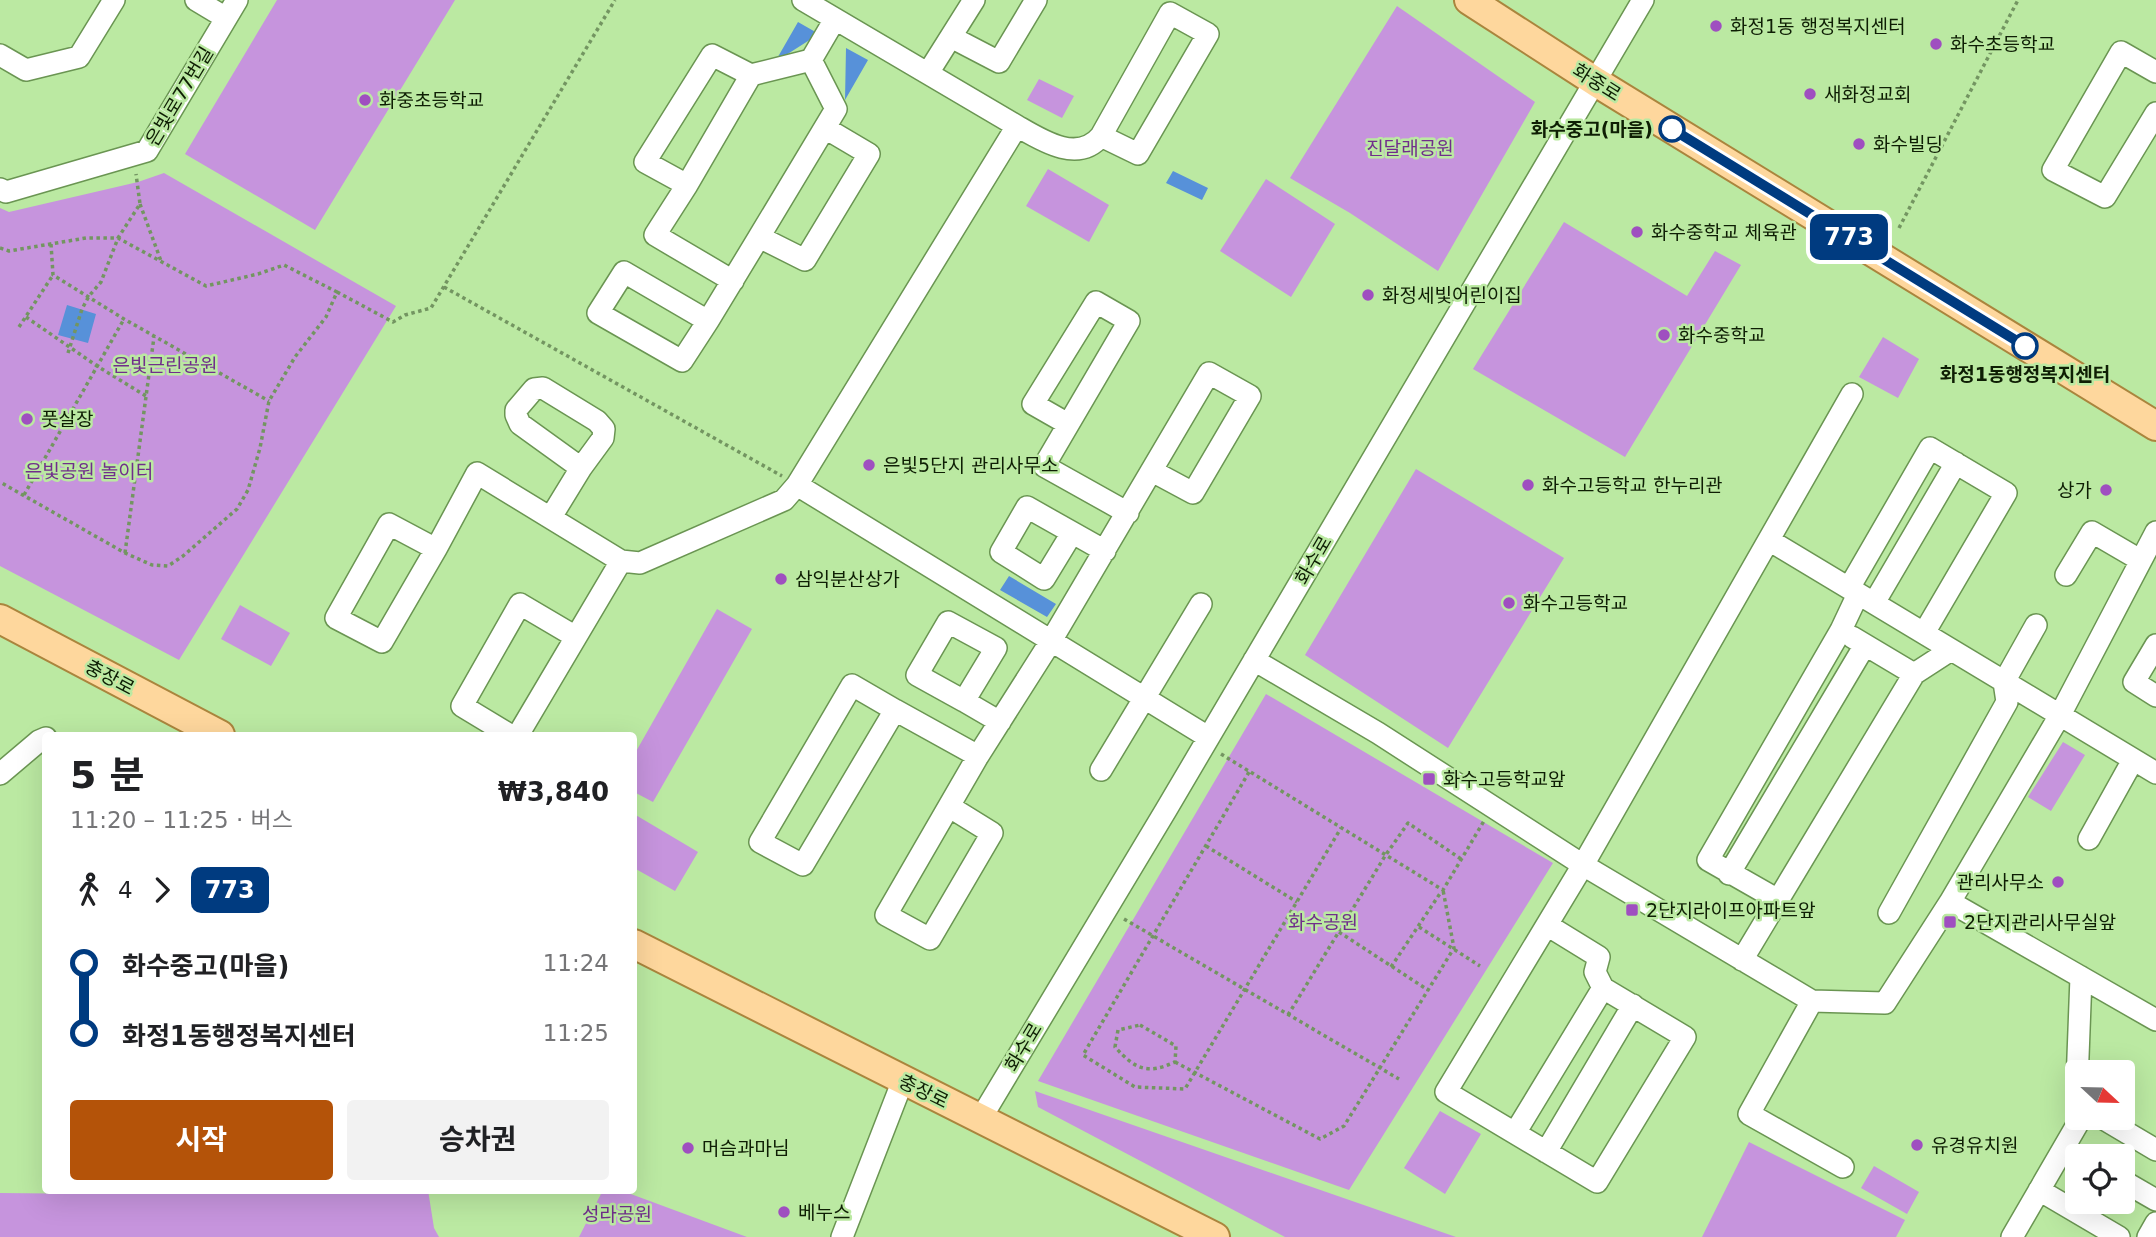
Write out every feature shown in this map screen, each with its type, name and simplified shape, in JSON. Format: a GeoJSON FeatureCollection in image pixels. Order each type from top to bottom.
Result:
{"type":"FeatureCollection","features":[{"type":"Feature","properties":{"kind":"main road","name":"화중로"},"geometry":{"type":"LineString","coordinates":[[1469,0],[1596,82],[2156,426]]}},
{"type":"Feature","properties":{"kind":"main road","name":"충장로"},"geometry":{"type":"LineString","coordinates":[[0,619],[214,732]]}},
{"type":"Feature","properties":{"kind":"main road","name":"충장로"},"geometry":{"type":"LineString","coordinates":[[637,946],[1215,1237]]}},
{"type":"Feature","properties":{"kind":"street"},"geometry":{"type":"LineString","coordinates":[[0,55],[26,69],[79,57],[114,0]]}},
{"type":"Feature","properties":{"kind":"street","name":"은빛로77번길"},"geometry":{"type":"LineString","coordinates":[[0,189],[6,192],[148,151],[232,9],[196,0]]}},
{"type":"Feature","properties":{"kind":"street"},"geometry":{"type":"LineString","coordinates":[[803,0],[1043,142],[1082,150],[1095,144],[1101,136],[1170,13],[1209,34],[1138,154],[1101,136]]}},
{"type":"Feature","properties":{"kind":"street"},"geometry":{"type":"LineString","coordinates":[[928,74],[974,0]]}},
{"type":"Feature","properties":{"kind":"street"},"geometry":{"type":"LineString","coordinates":[[951,37],[999,62],[1036,0]]}},
{"type":"Feature","properties":{"kind":"street","name":"화수로"},"geometry":{"type":"LineString","coordinates":[[981,1118],[1215,746],[1254,660],[1643,0]]}},
{"type":"Feature","properties":{"kind":"street"},"geometry":{"type":"LineString","coordinates":[[687,186],[645,162],[712,55],[751,75],[811,60],[835,19]]}},
{"type":"Feature","properties":{"kind":"street"},"geometry":{"type":"LineString","coordinates":[[2156,72],[2121,52],[2053,170],[2105,197],[2156,113]]}},
{"type":"Feature","properties":{"kind":"street"},"geometry":{"type":"LineString","coordinates":[[708,321],[624,272],[598,313],[682,361],[708,321],[733,281],[836,109],[811,60]]}},
{"type":"Feature","properties":{"kind":"street"},"geometry":{"type":"LineString","coordinates":[[733,281],[654,235],[687,186],[751,75]]}},
{"type":"Feature","properties":{"kind":"street"},"geometry":{"type":"LineString","coordinates":[[436,549],[389,524],[336,618],[382,642],[436,549],[477,473],[621,561],[640,563],[784,500],[797,485],[1017,126]]}},
{"type":"Feature","properties":{"kind":"street"},"geometry":{"type":"LineString","coordinates":[[759,237],[805,260],[869,154],[825,128]]}},
{"type":"Feature","properties":{"kind":"street"},"geometry":{"type":"LineString","coordinates":[[1068,424],[1033,404],[1096,302],[1129,321],[1044,466],[1128,513]]}},
{"type":"Feature","properties":{"kind":"street"},"geometry":{"type":"LineString","coordinates":[[950,807],[992,833],[930,939],[886,915],[978,756],[1051,641],[1209,373],[1250,396],[1193,493],[1152,471]]}},
{"type":"Feature","properties":{"kind":"street"},"geometry":{"type":"LineString","coordinates":[[1547,925],[1599,957],[1595,972],[1603,988],[1633,1005],[1689,1029],[1598,1182],[1446,1092],[1547,925],[1576,860],[1769,540],[1852,394]]}},
{"type":"Feature","properties":{"kind":"street"},"geometry":{"type":"LineString","coordinates":[[1778,900],[1707,860],[1860,595],[1930,448],[2006,493],[1924,634]]}},
{"type":"Feature","properties":{"kind":"street"},"geometry":{"type":"LineString","coordinates":[[1860,595],[1956,463]]}},
{"type":"Feature","properties":{"kind":"street"},"geometry":{"type":"LineString","coordinates":[[551,517],[581,468]]}},
{"type":"Feature","properties":{"kind":"street"},"geometry":{"type":"LineString","coordinates":[[797,485],[1145,698],[1215,746]]}},
{"type":"Feature","properties":{"kind":"street"},"geometry":{"type":"LineString","coordinates":[[2066,575],[2092,532],[2140,560]]}},
{"type":"Feature","properties":{"kind":"street"},"geometry":{"type":"LineString","coordinates":[[1254,660],[1378,733],[1576,860],[1812,1002],[1885,1003],[1950,902],[2060,715],[2156,532]]}},
{"type":"Feature","properties":{"kind":"street"},"geometry":{"type":"LineString","coordinates":[[1072,533],[1105,551]]}},
{"type":"Feature","properties":{"kind":"street"},"geometry":{"type":"LineString","coordinates":[[1769,540],[2156,772]]}},
{"type":"Feature","properties":{"kind":"street"},"geometry":{"type":"LineString","coordinates":[[520,732],[621,561]]}},
{"type":"Feature","properties":{"kind":"street"},"geometry":{"type":"LineString","coordinates":[[505,732],[462,706],[520,604],[576,637]]}},
{"type":"Feature","properties":{"kind":"street"},"geometry":{"type":"LineString","coordinates":[[1101,770],[1201,604]]}},
{"type":"Feature","properties":{"kind":"street"},"geometry":{"type":"LineString","coordinates":[[1889,913],[2007,702],[2004,681],[2036,625]]}},
{"type":"Feature","properties":{"kind":"street"},"geometry":{"type":"LineString","coordinates":[[1841,630],[1913,674]]}},
{"type":"Feature","properties":{"kind":"street"},"geometry":{"type":"LineString","coordinates":[[1730,874],[1864,645]]}},
{"type":"Feature","properties":{"kind":"street"},"geometry":{"type":"LineString","coordinates":[[2156,645],[2134,682],[2156,696]]}},
{"type":"Feature","properties":{"kind":"street"},"geometry":{"type":"LineString","coordinates":[[1742,960],[1913,674],[1951,650]]}},
{"type":"Feature","properties":{"kind":"street"},"geometry":{"type":"LineString","coordinates":[[895,710],[803,865],[760,842],[852,685],[978,756]]}},
{"type":"Feature","properties":{"kind":"street"},"geometry":{"type":"LineString","coordinates":[[964,701],[1000,722]]}},
{"type":"Feature","properties":{"kind":"street"},"geometry":{"type":"LineString","coordinates":[[0,774],[42,740]]}},
{"type":"Feature","properties":{"kind":"street"},"geometry":{"type":"LineString","coordinates":[[2089,839],[2133,760]]}},
{"type":"Feature","properties":{"kind":"street"},"geometry":{"type":"LineString","coordinates":[[1950,902],[2156,1020]]}},
{"type":"Feature","properties":{"kind":"street"},"geometry":{"type":"LineString","coordinates":[[2078,1060],[2081,977]]}},
{"type":"Feature","properties":{"kind":"street"},"geometry":{"type":"LineString","coordinates":[[1515,1133],[1603,988]]}},
{"type":"Feature","properties":{"kind":"street"},"geometry":{"type":"LineString","coordinates":[[1812,1002],[1749,1114],[1843,1167]]}},
{"type":"Feature","properties":{"kind":"street"},"geometry":{"type":"LineString","coordinates":[[1546,1152],[1633,1005]]}},
{"type":"Feature","properties":{"kind":"street"},"geometry":{"type":"LineString","coordinates":[[842,1237],[903,1080]]}},
{"type":"Feature","properties":{"kind":"street"},"geometry":{"type":"LineString","coordinates":[[2122,1130],[2156,1150]]}},
{"type":"Feature","properties":{"kind":"street"},"geometry":{"type":"LineString","coordinates":[[2017,1235],[2039,1190],[2065,1161]]}},
{"type":"Feature","properties":{"kind":"street"},"geometry":{"type":"LineString","coordinates":[[2135,1188],[2156,1200]]}},
{"type":"Feature","properties":{"kind":"street"},"geometry":{"type":"LineString","coordinates":[[2039,1190],[2119,1237]]}},
{"type":"Feature","properties":{"kind":"street"},"geometry":{"type":"LineString","coordinates":[[2148,1237],[2156,1223]]}},
{"type":"Feature","properties":{"kind":"path"},"geometry":{"type":"LineString","coordinates":[[0,248],[9,251],[86,238],[118,238],[206,286],[284,265],[393,322],[405,315],[431,308],[615,0]]}},
{"type":"Feature","properties":{"kind":"path"},"geometry":{"type":"LineString","coordinates":[[1899,228],[2018,0]]}},
{"type":"Feature","properties":{"kind":"path"},"geometry":{"type":"LineString","coordinates":[[135,172],[140,204],[162,263]]}},
{"type":"Feature","properties":{"kind":"path"},"geometry":{"type":"LineString","coordinates":[[68,353],[82,309],[101,282],[118,238],[140,204]]}},
{"type":"Feature","properties":{"kind":"path"},"geometry":{"type":"LineString","coordinates":[[19,327],[53,275],[51,244]]}},
{"type":"Feature","properties":{"kind":"path"},"geometry":{"type":"LineString","coordinates":[[53,275],[124,319],[269,401]]}},
{"type":"Feature","properties":{"kind":"path"},"geometry":{"type":"LineString","coordinates":[[444,287],[797,485]]}},
{"type":"Feature","properties":{"kind":"path"},"geometry":{"type":"LineString","coordinates":[[0,481],[125,553],[152,565],[168,566],[237,509],[248,490],[269,401],[295,357],[326,317],[337,292]]}},
{"type":"Feature","properties":{"kind":"path"},"geometry":{"type":"LineString","coordinates":[[26,317],[146,396]]}},
{"type":"Feature","properties":{"kind":"path"},"geometry":{"type":"LineString","coordinates":[[24,495],[124,319]]}},
{"type":"Feature","properties":{"kind":"path"},"geometry":{"type":"LineString","coordinates":[[125,553],[154,336]]}},
{"type":"Feature","properties":{"kind":"path"},"geometry":{"type":"LineString","coordinates":[[1175,1062],[1320,1139],[1344,1126],[1454,948],[1443,890],[1249,772],[1215,746]]}},
{"type":"Feature","properties":{"kind":"path"},"geometry":{"type":"LineString","coordinates":[[1249,772],[1083,1055],[1135,1087],[1185,1088],[1340,828]]}},
{"type":"Feature","properties":{"kind":"path"},"geometry":{"type":"LineString","coordinates":[[1391,967],[1443,890],[1493,806]]}},
{"type":"Feature","properties":{"kind":"path"},"geometry":{"type":"LineString","coordinates":[[1288,1015],[1408,823],[1461,859]]}},
{"type":"Feature","properties":{"kind":"path"},"geometry":{"type":"LineString","coordinates":[[1205,846],[1297,902]]}},
{"type":"Feature","properties":{"kind":"path"},"geometry":{"type":"LineString","coordinates":[[1124,919],[1399,1079]]}},
{"type":"Feature","properties":{"kind":"path"},"geometry":{"type":"LineString","coordinates":[[1419,927],[1480,966]]}},
{"type":"Feature","properties":{"kind":"path"},"geometry":{"type":"LineString","coordinates":[[1339,932],[1428,990]]}},
{"type":"Feature","properties":{"kind":"path"},"geometry":{"type":"LineString","coordinates":[[1140,1026],[1176,1046],[1175,1062],[1149,1071],[1125,1058],[1115,1046],[1118,1030],[1140,1026]]}},
{"type":"Feature","properties":{"kind":"green space"},"geometry":{"type":"Polygon","coordinates":[[[277,0],[455,0],[315,230],[185,154],[277,0]]]}},
{"type":"Feature","properties":{"kind":"green space","name":"진달래공원"},"geometry":{"type":"Polygon","coordinates":[[[1397,6],[1535,102],[1438,271],[1350,213],[1290,178],[1397,6]]]}},
{"type":"Feature","properties":{"kind":"green space"},"geometry":{"type":"Polygon","coordinates":[[[1039,79],[1074,96],[1062,118],[1027,100],[1039,79]]]}},
{"type":"Feature","properties":{"kind":"green space"},"geometry":{"type":"Polygon","coordinates":[[[1048,169],[1109,205],[1089,242],[1026,206],[1048,169]]]}},
{"type":"Feature","properties":{"kind":"green space","name":"은빛근린공원"},"geometry":{"type":"Polygon","coordinates":[[[164,173],[396,306],[179,660],[0,566],[0,208],[9,212],[138,182],[164,173]]]}},
{"type":"Feature","properties":{"kind":"green space"},"geometry":{"type":"Polygon","coordinates":[[[1266,179],[1335,224],[1291,297],[1220,251],[1266,179]]]}},
{"type":"Feature","properties":{"kind":"green space"},"geometry":{"type":"Polygon","coordinates":[[[1564,222],[1687,296],[1715,251],[1741,265],[1625,457],[1473,369],[1564,222]]]}},
{"type":"Feature","properties":{"kind":"green space"},"geometry":{"type":"Polygon","coordinates":[[[1883,337],[1919,359],[1898,398],[1859,377],[1883,337]]]}},
{"type":"Feature","properties":{"kind":"green space"},"geometry":{"type":"Polygon","coordinates":[[[1416,469],[1564,558],[1448,748],[1305,655],[1416,469]]]}},
{"type":"Feature","properties":{"kind":"green space"},"geometry":{"type":"Polygon","coordinates":[[[240,605],[290,633],[271,666],[221,639],[240,605]]]}},
{"type":"Feature","properties":{"kind":"green space"},"geometry":{"type":"Polygon","coordinates":[[[717,609],[752,629],[653,802],[637,794],[637,750],[717,609]]]}},
{"type":"Feature","properties":{"kind":"green space","name":"화수공원"},"geometry":{"type":"Polygon","coordinates":[[[1266,694],[1553,863],[1349,1190],[1038,1081],[1266,694]]]}},
{"type":"Feature","properties":{"kind":"green space"},"geometry":{"type":"Polygon","coordinates":[[[2063,742],[2085,755],[2051,811],[2028,797],[2063,742]]]}},
{"type":"Feature","properties":{"kind":"green space"},"geometry":{"type":"Polygon","coordinates":[[[637,816],[698,852],[675,891],[637,870],[637,816]]]}},
{"type":"Feature","properties":{"kind":"green space"},"geometry":{"type":"Polygon","coordinates":[[[1035,1091],[1456,1237],[1285,1237],[1038,1107],[1035,1091]]]}},
{"type":"Feature","properties":{"kind":"green space"},"geometry":{"type":"Polygon","coordinates":[[[1440,1111],[1481,1134],[1445,1194],[1404,1168],[1440,1111]]]}},
{"type":"Feature","properties":{"kind":"green space"},"geometry":{"type":"Polygon","coordinates":[[[1749,1142],[1905,1220],[1896,1237],[1702,1237],[1749,1142]]]}},
{"type":"Feature","properties":{"kind":"green space"},"geometry":{"type":"Polygon","coordinates":[[[1874,1166],[1919,1192],[1907,1214],[1861,1188],[1874,1166]]]}},
{"type":"Feature","properties":{"kind":"green space"},"geometry":{"type":"Polygon","coordinates":[[[0,1193],[429,1194],[434,1228],[439,1237],[0,1237],[0,1193]]]}},
{"type":"Feature","properties":{"kind":"green space","name":"성라공원"},"geometry":{"type":"Polygon","coordinates":[[[601,1194],[631,1194],[747,1237],[579,1237],[601,1194]]]}},
{"type":"Feature","properties":{"kind":"water"},"geometry":{"type":"Polygon","coordinates":[[[798,22],[819,34],[775,62],[798,22]]]}},
{"type":"Feature","properties":{"kind":"water"},"geometry":{"type":"Polygon","coordinates":[[[846,48],[868,60],[845,100],[846,48]]]}},
{"type":"Feature","properties":{"kind":"water"},"geometry":{"type":"Polygon","coordinates":[[[1173,171],[1208,188],[1202,200],[1166,183],[1173,171]]]}},
{"type":"Feature","properties":{"kind":"water"},"geometry":{"type":"Polygon","coordinates":[[[67,305],[96,314],[88,343],[58,335],[67,305]]]}},
{"type":"Feature","properties":{"kind":"water"},"geometry":{"type":"Polygon","coordinates":[[[1009,576],[1056,604],[1047,617],[1000,590],[1009,576]]]}},
{"type":"Feature","properties":{"kind":"bus line","name":"773"},"geometry":{"type":"LineString","coordinates":[[1672,129],[2025,346]]}},
{"type":"Feature","properties":{"kind":"place","name":"화정1동 행정복지센터"},"geometry":{"type":"Point","coordinates":[1716,26]}},
{"type":"Feature","properties":{"kind":"place","name":"화수초등학교"},"geometry":{"type":"Point","coordinates":[1936,44]}},
{"type":"Feature","properties":{"kind":"place","name":"새화정교회"},"geometry":{"type":"Point","coordinates":[1810,94]}},
{"type":"Feature","properties":{"kind":"place","name":"화중초등학교"},"geometry":{"type":"Point","coordinates":[365,100]}},
{"type":"Feature","properties":{"kind":"place","name":"화수중고(마을)"},"geometry":{"type":"Point","coordinates":[1672,129]}},
{"type":"Feature","properties":{"kind":"place","name":"화수빌딩"},"geometry":{"type":"Point","coordinates":[1859,144]}},
{"type":"Feature","properties":{"kind":"place","name":"화수중학교 체육관"},"geometry":{"type":"Point","coordinates":[1637,232]}},
{"type":"Feature","properties":{"kind":"place","name":"화정세빛어린이집"},"geometry":{"type":"Point","coordinates":[1368,295]}},
{"type":"Feature","properties":{"kind":"place","name":"화수중학교"},"geometry":{"type":"Point","coordinates":[1664,335]}},
{"type":"Feature","properties":{"kind":"place","name":"화정1동행정복지센터"},"geometry":{"type":"Point","coordinates":[2025,346]}},
{"type":"Feature","properties":{"kind":"place","name":"풋살장"},"geometry":{"type":"Point","coordinates":[27,419]}},
{"type":"Feature","properties":{"kind":"place","name":"은빛5단지 관리사무소"},"geometry":{"type":"Point","coordinates":[869,465]}},
{"type":"Feature","properties":{"kind":"place","name":"화수고등학교 한누리관"},"geometry":{"type":"Point","coordinates":[1528,485]}},
{"type":"Feature","properties":{"kind":"place","name":"상가"},"geometry":{"type":"Point","coordinates":[2106,490]}},
{"type":"Feature","properties":{"kind":"place","name":"삼익분산상가"},"geometry":{"type":"Point","coordinates":[781,579]}},
{"type":"Feature","properties":{"kind":"place","name":"화수고등학교"},"geometry":{"type":"Point","coordinates":[1509,603]}},
{"type":"Feature","properties":{"kind":"place","name":"화수고등학교앞"},"geometry":{"type":"Point","coordinates":[1429,779]}},
{"type":"Feature","properties":{"kind":"place","name":"관리사무소"},"geometry":{"type":"Point","coordinates":[2058,882]}},
{"type":"Feature","properties":{"kind":"place","name":"2단지라이프아파트앞"},"geometry":{"type":"Point","coordinates":[1632,910]}},
{"type":"Feature","properties":{"kind":"place","name":"2단지관리사무실앞"},"geometry":{"type":"Point","coordinates":[1950,922]}},
{"type":"Feature","properties":{"kind":"place","name":"유경유치원"},"geometry":{"type":"Point","coordinates":[1917,1145]}},
{"type":"Feature","properties":{"kind":"place","name":"머슴과마님"},"geometry":{"type":"Point","coordinates":[688,1148]}},
{"type":"Feature","properties":{"kind":"place","name":"베누스"},"geometry":{"type":"Point","coordinates":[784,1212]}},
{"type":"Feature","properties":{"kind":"park label","name":"은빛공원 놀이터"},"geometry":{"type":"Point","coordinates":[89,471]}}]}
